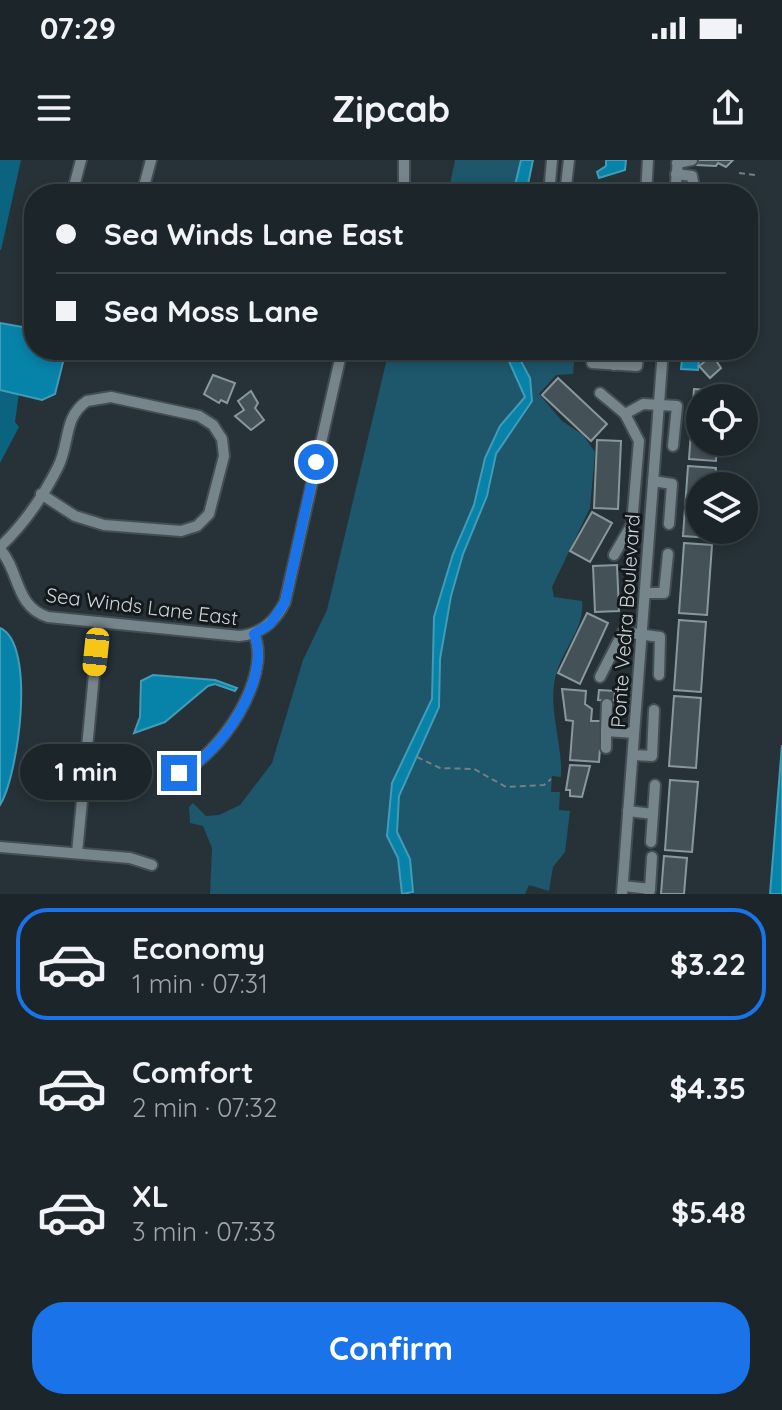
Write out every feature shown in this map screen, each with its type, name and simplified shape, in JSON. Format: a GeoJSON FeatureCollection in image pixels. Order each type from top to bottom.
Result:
{"type":"FeatureCollection","features":[{"type":"Feature","properties":{"kind":"street"},"geometry":{"type":"LineString","coordinates":[[75,184],[81,160]]}},
{"type":"Feature","properties":{"kind":"street"},"geometry":{"type":"LineString","coordinates":[[145,184],[151,160]]}},
{"type":"Feature","properties":{"kind":"street"},"geometry":{"type":"LineString","coordinates":[[404,160],[404,184]]}},
{"type":"Feature","properties":{"kind":"street"},"geometry":{"type":"LineString","coordinates":[[550,184],[552,160]]}},
{"type":"Feature","properties":{"kind":"street"},"geometry":{"type":"LineString","coordinates":[[566,184],[569,160]]}},
{"type":"Feature","properties":{"kind":"street"},"geometry":{"type":"LineString","coordinates":[[647,184],[648,160]]}},
{"type":"Feature","properties":{"kind":"street"},"geometry":{"type":"LineString","coordinates":[[677,166],[692,160]]}},
{"type":"Feature","properties":{"kind":"street"},"geometry":{"type":"LineString","coordinates":[[677,166],[692,176],[693,184]]}},
{"type":"Feature","properties":{"kind":"street","name":"Sea Winds Lane East"},"geometry":{"type":"LineString","coordinates":[[0,548],[13,567],[21,596],[31,609],[48,617],[230,635],[254,634],[270,624],[285,602],[339,360]]}},
{"type":"Feature","properties":{"kind":"street"},"geometry":{"type":"LineString","coordinates":[[592,360],[592,363],[637,366],[638,360]]}},
{"type":"Feature","properties":{"kind":"street"},"geometry":{"type":"LineString","coordinates":[[614,360],[614,365]]}},
{"type":"Feature","properties":{"kind":"street","name":"Ponte Vedra Boulevard"},"geometry":{"type":"LineString","coordinates":[[622,890],[662,360]]}},
{"type":"Feature","properties":{"kind":"street"},"geometry":{"type":"LineString","coordinates":[[600,393],[625,414],[639,441],[632,524],[614,555]]}},
{"type":"Feature","properties":{"kind":"street"},"geometry":{"type":"LineString","coordinates":[[0,548],[59,467],[74,413],[94,398],[111,397],[199,416],[213,425],[222,439],[224,456],[212,507],[204,521],[189,530],[104,525],[75,516],[41,494]]}},
{"type":"Feature","properties":{"kind":"street"},"geometry":{"type":"LineString","coordinates":[[625,414],[643,404],[677,406],[673,446]]}},
{"type":"Feature","properties":{"kind":"street"},"geometry":{"type":"LineString","coordinates":[[653,481],[672,484],[669,524]]}},
{"type":"Feature","properties":{"kind":"street"},"geometry":{"type":"LineString","coordinates":[[632,524],[650,527]]}},
{"type":"Feature","properties":{"kind":"street"},"geometry":{"type":"LineString","coordinates":[[645,593],[664,593],[668,554]]}},
{"type":"Feature","properties":{"kind":"street"},"geometry":{"type":"LineString","coordinates":[[77,853],[99,622]]}},
{"type":"Feature","properties":{"kind":"street"},"geometry":{"type":"LineString","coordinates":[[600,677],[619,635],[627,630],[662,640],[659,675]]}},
{"type":"Feature","properties":{"kind":"street"},"geometry":{"type":"LineString","coordinates":[[179,773],[195,764],[244,706],[258,653],[254,634]]}},
{"type":"Feature","properties":{"kind":"street"},"geometry":{"type":"LineString","coordinates":[[606,748],[607,704]]}},
{"type":"Feature","properties":{"kind":"street"},"geometry":{"type":"LineString","coordinates":[[633,755],[652,756],[654,710]]}},
{"type":"Feature","properties":{"kind":"street"},"geometry":{"type":"LineString","coordinates":[[606,731],[634,733]]}},
{"type":"Feature","properties":{"kind":"street"},"geometry":{"type":"LineString","coordinates":[[651,842],[655,785]]}},
{"type":"Feature","properties":{"kind":"street"},"geometry":{"type":"LineString","coordinates":[[628,811],[653,814]]}},
{"type":"Feature","properties":{"kind":"street"},"geometry":{"type":"LineString","coordinates":[[0,847],[130,858],[152,865]]}},
{"type":"Feature","properties":{"kind":"street"},"geometry":{"type":"LineString","coordinates":[[622,890],[650,892],[652,857]]}},
{"type":"Feature","properties":{"kind":"path"},"geometry":{"type":"LineString","coordinates":[[739,173],[755,175]]}},
{"type":"Feature","properties":{"kind":"path"},"geometry":{"type":"LineString","coordinates":[[417,757],[440,768],[474,769],[506,787],[544,785],[551,779]]}},
{"type":"Feature","properties":{"kind":"shaded area"},"geometry":{"type":"Polygon","coordinates":[[[0,160],[21,160],[1,250],[0,250],[0,160]]]}},
{"type":"Feature","properties":{"kind":"shaded area"},"geometry":{"type":"Polygon","coordinates":[[[455,160],[521,160],[515,184],[450,184],[455,160]]]}},
{"type":"Feature","properties":{"kind":"shaded area"},"geometry":{"type":"Polygon","coordinates":[[[521,160],[533,160],[528,184],[515,184],[521,160]]]}},
{"type":"Feature","properties":{"kind":"shaded area"},"geometry":{"type":"Polygon","coordinates":[[[606,160],[626,160],[625,170],[599,178],[597,172],[606,166],[606,160]]]}},
{"type":"Feature","properties":{"kind":"shaded area"},"geometry":{"type":"Polygon","coordinates":[[[0,323],[24,327],[24,360],[64,360],[55,394],[42,400],[0,390],[0,323]]]}},
{"type":"Feature","properties":{"kind":"shaded area"},"geometry":{"type":"Polygon","coordinates":[[[387,360],[508,360],[525,397],[500,426],[485,458],[474,505],[453,554],[434,617],[432,699],[392,783],[387,836],[398,858],[402,894],[210,894],[212,848],[203,826],[190,823],[189,807],[193,803],[206,816],[219,815],[240,805],[272,763],[303,660],[327,610],[387,360]]]}},
{"type":"Feature","properties":{"kind":"shaded area"},"geometry":{"type":"Polygon","coordinates":[[[508,360],[520,360],[530,378],[532,401],[496,454],[487,496],[463,554],[451,596],[440,659],[439,707],[399,796],[397,832],[410,859],[413,892],[402,894],[398,858],[387,836],[392,783],[432,699],[434,617],[453,554],[474,505],[485,458],[500,426],[525,397],[508,360]]]}},
{"type":"Feature","properties":{"kind":"shaded area"},"geometry":{"type":"Polygon","coordinates":[[[520,360],[574,360],[573,374],[556,375],[539,394],[562,421],[583,435],[595,452],[590,508],[552,587],[554,597],[582,601],[574,636],[557,671],[553,697],[561,777],[552,776],[551,792],[560,792],[559,810],[570,811],[565,852],[553,867],[549,891],[529,885],[525,894],[413,894],[410,859],[397,832],[399,796],[439,707],[440,659],[451,596],[463,554],[490,488],[496,454],[532,401],[530,378],[520,360]]]}},
{"type":"Feature","properties":{"kind":"shaded area"},"geometry":{"type":"Polygon","coordinates":[[[682,360],[699,360],[698,370],[681,369],[682,360]]]}},
{"type":"Feature","properties":{"kind":"shaded area"},"geometry":{"type":"Polygon","coordinates":[[[0,390],[19,393],[15,422],[19,427],[0,463],[0,390]]]}},
{"type":"Feature","properties":{"kind":"shaded area"},"geometry":{"type":"Polygon","coordinates":[[[0,628],[11,639],[18,658],[21,712],[13,768],[0,805],[0,628]]]}},
{"type":"Feature","properties":{"kind":"shaded area"},"geometry":{"type":"Polygon","coordinates":[[[153,675],[215,680],[237,688],[235,691],[215,684],[208,686],[165,722],[134,733],[140,717],[141,681],[153,675]]]}},
{"type":"Feature","properties":{"kind":"shaded area"},"geometry":{"type":"Polygon","coordinates":[[[782,745],[782,894],[770,894],[782,745]]]}},
{"type":"Feature","properties":{"kind":"building"},"geometry":{"type":"Polygon","coordinates":[[[698,160],[733,160],[726,167],[718,163],[716,166],[697,165],[698,160]]]}},
{"type":"Feature","properties":{"kind":"building"},"geometry":{"type":"Polygon","coordinates":[[[703,360],[720,360],[717,362],[721,368],[710,378],[699,366],[703,360]]]}},
{"type":"Feature","properties":{"kind":"building"},"geometry":{"type":"Polygon","coordinates":[[[213,375],[235,383],[227,403],[221,400],[219,403],[204,394],[213,375]]]}},
{"type":"Feature","properties":{"kind":"building"},"geometry":{"type":"Polygon","coordinates":[[[558,378],[607,424],[591,441],[542,395],[558,378]]]}},
{"type":"Feature","properties":{"kind":"building"},"geometry":{"type":"Polygon","coordinates":[[[251,391],[258,403],[255,408],[264,420],[251,430],[235,416],[244,410],[238,401],[251,391]]]}},
{"type":"Feature","properties":{"kind":"building"},"geometry":{"type":"Polygon","coordinates":[[[597,440],[621,441],[618,509],[594,508],[597,440]]]}},
{"type":"Feature","properties":{"kind":"building"},"geometry":{"type":"Polygon","coordinates":[[[689,456],[716,456],[716,461],[689,459],[689,456]]]}},
{"type":"Feature","properties":{"kind":"building"},"geometry":{"type":"Polygon","coordinates":[[[688,466],[716,468],[716,472],[688,472],[688,466]]]}},
{"type":"Feature","properties":{"kind":"building"},"geometry":{"type":"Polygon","coordinates":[[[686,494],[686,536],[683,536],[686,494]]]}},
{"type":"Feature","properties":{"kind":"building"},"geometry":{"type":"Polygon","coordinates":[[[592,512],[612,523],[590,562],[570,551],[592,512]]]}},
{"type":"Feature","properties":{"kind":"building"},"geometry":{"type":"Polygon","coordinates":[[[684,543],[712,545],[707,615],[679,613],[684,543]]]}},
{"type":"Feature","properties":{"kind":"building"},"geometry":{"type":"Polygon","coordinates":[[[617,565],[619,611],[595,612],[593,566],[617,565]]]}},
{"type":"Feature","properties":{"kind":"building"},"geometry":{"type":"Polygon","coordinates":[[[587,613],[608,623],[580,684],[558,673],[587,613]]]}},
{"type":"Feature","properties":{"kind":"building"},"geometry":{"type":"Polygon","coordinates":[[[679,620],[706,622],[701,692],[674,690],[679,620]]]}},
{"type":"Feature","properties":{"kind":"building"},"geometry":{"type":"Polygon","coordinates":[[[562,689],[586,691],[585,704],[592,709],[591,721],[602,721],[599,762],[570,760],[573,721],[566,720],[562,689]]]}},
{"type":"Feature","properties":{"kind":"building"},"geometry":{"type":"Polygon","coordinates":[[[599,690],[615,691],[614,701],[598,700],[599,690]]]}},
{"type":"Feature","properties":{"kind":"building"},"geometry":{"type":"Polygon","coordinates":[[[674,696],[701,698],[696,768],[669,766],[674,696]]]}},
{"type":"Feature","properties":{"kind":"building"},"geometry":{"type":"Polygon","coordinates":[[[570,765],[590,766],[582,797],[570,796],[570,790],[566,790],[570,765]]]}},
{"type":"Feature","properties":{"kind":"building"},"geometry":{"type":"Polygon","coordinates":[[[670,780],[698,782],[692,852],[665,850],[670,780]]]}},
{"type":"Feature","properties":{"kind":"building"},"geometry":{"type":"Polygon","coordinates":[[[664,856],[687,858],[684,894],[661,894],[664,856]]]}},
{"type":"Feature","properties":{"kind":"route"},"geometry":{"type":"LineString","coordinates":[[179,773],[195,764],[234,722],[244,706],[258,653],[254,634],[270,624],[285,602],[316,462]]}}]}
